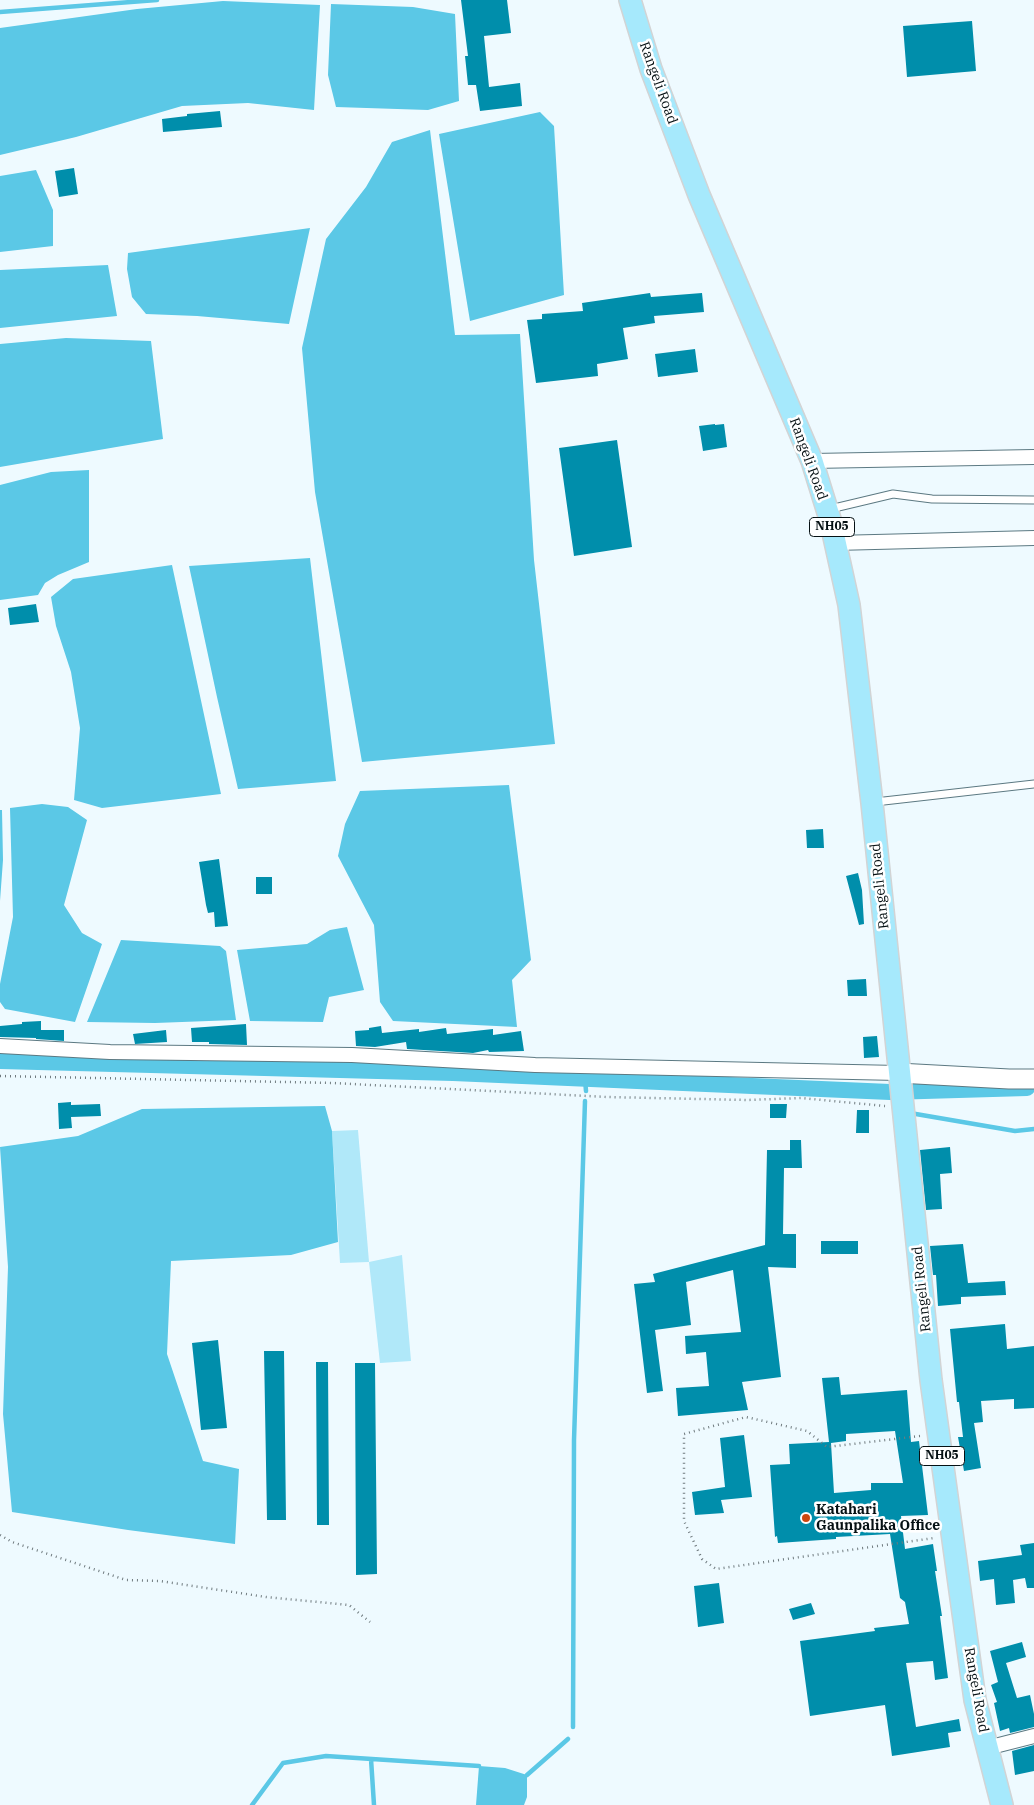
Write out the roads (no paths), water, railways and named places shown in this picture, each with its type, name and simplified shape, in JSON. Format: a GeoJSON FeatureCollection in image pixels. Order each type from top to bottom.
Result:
{"type":"FeatureCollection","features":[{"type":"Feature","properties":{"kind":"main road","name":"Rangeli Road"},"geometry":{"type":"LineString","coordinates":[[630,0],[651,69],[699,195],[812,461],[836,543],[849,605],[872,803],[930,1370],[975,1700],[1002,1805]]}},
{"type":"Feature","properties":{"kind":"street"},"geometry":{"type":"LineString","coordinates":[[812,461],[1034,457]]}},
{"type":"Feature","properties":{"kind":"street"},"geometry":{"type":"LineString","coordinates":[[836,543],[1034,538]]}},
{"type":"Feature","properties":{"kind":"street"},"geometry":{"type":"LineString","coordinates":[[0,1046],[110,1052],[352,1055],[535,1065],[901,1094],[1009,1079],[1034,1078]]}},
{"type":"Feature","properties":{"kind":"street"},"geometry":{"type":"LineString","coordinates":[[988,1748],[1034,1736]]}},
{"type":"Feature","properties":{"kind":"lane"},"geometry":{"type":"LineString","coordinates":[[827,510],[893,494],[932,499],[1034,500]]}},
{"type":"Feature","properties":{"kind":"lane"},"geometry":{"type":"LineString","coordinates":[[872,803],[1034,784]]}},
{"type":"Feature","properties":{"kind":"water"},"geometry":{"type":"Polygon","coordinates":[[[223,1],[320,5],[314,110],[248,103],[182,106],[76,137],[0,155],[0,28],[137,9],[223,1]]]}},
{"type":"Feature","properties":{"kind":"water"},"geometry":{"type":"Polygon","coordinates":[[[331,4],[413,7],[455,14],[459,101],[428,110],[336,107],[328,75],[331,4]]]}},
{"type":"Feature","properties":{"kind":"water"},"geometry":{"type":"Polygon","coordinates":[[[540,112],[554,126],[564,295],[470,321],[439,134],[540,112]]]}},
{"type":"Feature","properties":{"kind":"water"},"geometry":{"type":"Polygon","coordinates":[[[430,130],[455,335],[520,334],[534,560],[555,744],[362,762],[315,492],[302,348],[326,239],[366,187],[392,142],[430,130]]]}},
{"type":"Feature","properties":{"kind":"water"},"geometry":{"type":"Polygon","coordinates":[[[36,170],[53,210],[53,246],[0,252],[0,176],[36,170]]]}},
{"type":"Feature","properties":{"kind":"water"},"geometry":{"type":"Polygon","coordinates":[[[310,228],[289,324],[197,316],[146,314],[132,297],[127,269],[128,253],[310,228]]]}},
{"type":"Feature","properties":{"kind":"water"},"geometry":{"type":"Polygon","coordinates":[[[108,265],[117,316],[0,328],[0,270],[108,265]]]}},
{"type":"Feature","properties":{"kind":"water"},"geometry":{"type":"Polygon","coordinates":[[[66,338],[151,341],[163,439],[0,467],[0,344],[66,338]]]}},
{"type":"Feature","properties":{"kind":"water"},"geometry":{"type":"Polygon","coordinates":[[[89,470],[89,562],[58,575],[45,583],[38,595],[0,600],[0,485],[51,472],[89,470]]]}},
{"type":"Feature","properties":{"kind":"water"},"geometry":{"type":"Polygon","coordinates":[[[310,558],[336,781],[238,789],[189,566],[310,558]]]}},
{"type":"Feature","properties":{"kind":"water"},"geometry":{"type":"Polygon","coordinates":[[[172,565],[221,794],[102,808],[74,800],[80,728],[71,672],[56,626],[51,597],[73,579],[172,565]]]}},
{"type":"Feature","properties":{"kind":"water"},"geometry":{"type":"Polygon","coordinates":[[[509,785],[531,960],[512,980],[517,1027],[393,1021],[380,1002],[374,925],[338,856],[345,824],[360,791],[509,785]]]}},
{"type":"Feature","properties":{"kind":"water"},"geometry":{"type":"Polygon","coordinates":[[[42,804],[68,807],[87,820],[64,905],[82,933],[102,944],[75,1022],[5,1009],[0,1002],[0,984],[13,917],[10,808],[42,804]]]}},
{"type":"Feature","properties":{"kind":"water"},"geometry":{"type":"Polygon","coordinates":[[[0,810],[2,810],[3,860],[0,901],[0,810]]]}},
{"type":"Feature","properties":{"kind":"water"},"geometry":{"type":"Polygon","coordinates":[[[347,927],[364,990],[329,997],[323,1022],[250,1021],[237,950],[307,944],[330,930],[347,927]]]}},
{"type":"Feature","properties":{"kind":"water"},"geometry":{"type":"Polygon","coordinates":[[[121,940],[220,946],[226,951],[236,1020],[155,1023],[87,1022],[121,940]]]}},
{"type":"Feature","properties":{"kind":"water"},"geometry":{"type":"Polygon","coordinates":[[[325,1106],[332,1131],[338,1242],[291,1255],[171,1261],[167,1354],[203,1461],[239,1469],[235,1544],[12,1512],[3,1414],[8,1267],[0,1147],[78,1136],[142,1109],[325,1106]]]}},
{"type":"Feature","properties":{"kind":"water"},"geometry":{"type":"Polygon","coordinates":[[[479,1766],[505,1768],[527,1775],[527,1797],[524,1805],[476,1805],[479,1766]]]}},
{"type":"Feature","properties":{"kind":"waterway"},"geometry":{"type":"LineString","coordinates":[[0,12],[157,0]]}},
{"type":"Feature","properties":{"kind":"waterway"},"geometry":{"type":"LineString","coordinates":[[0,1061],[453,1073],[890,1092],[1027,1088]]}},
{"type":"Feature","properties":{"kind":"waterway"},"geometry":{"type":"LineString","coordinates":[[585,1079],[586,1091]]}},
{"type":"Feature","properties":{"kind":"waterway"},"geometry":{"type":"LineString","coordinates":[[573,1727],[574,1440],[585,1101]]}},
{"type":"Feature","properties":{"kind":"waterway"},"geometry":{"type":"LineString","coordinates":[[910,1113],[1015,1131],[1034,1129]]}},
{"type":"Feature","properties":{"kind":"waterway"},"geometry":{"type":"LineString","coordinates":[[527,1775],[568,1739]]}},
{"type":"Feature","properties":{"kind":"waterway"},"geometry":{"type":"LineString","coordinates":[[252,1805],[283,1763],[326,1756],[479,1766]]}},
{"type":"Feature","properties":{"kind":"waterway"},"geometry":{"type":"LineString","coordinates":[[371,1759],[374,1805]]}},
{"type":"Feature","properties":{"kind":"place","name":"Katahari Gaunpalika Office"},"geometry":{"type":"Point","coordinates":[806,1518]}}]}
